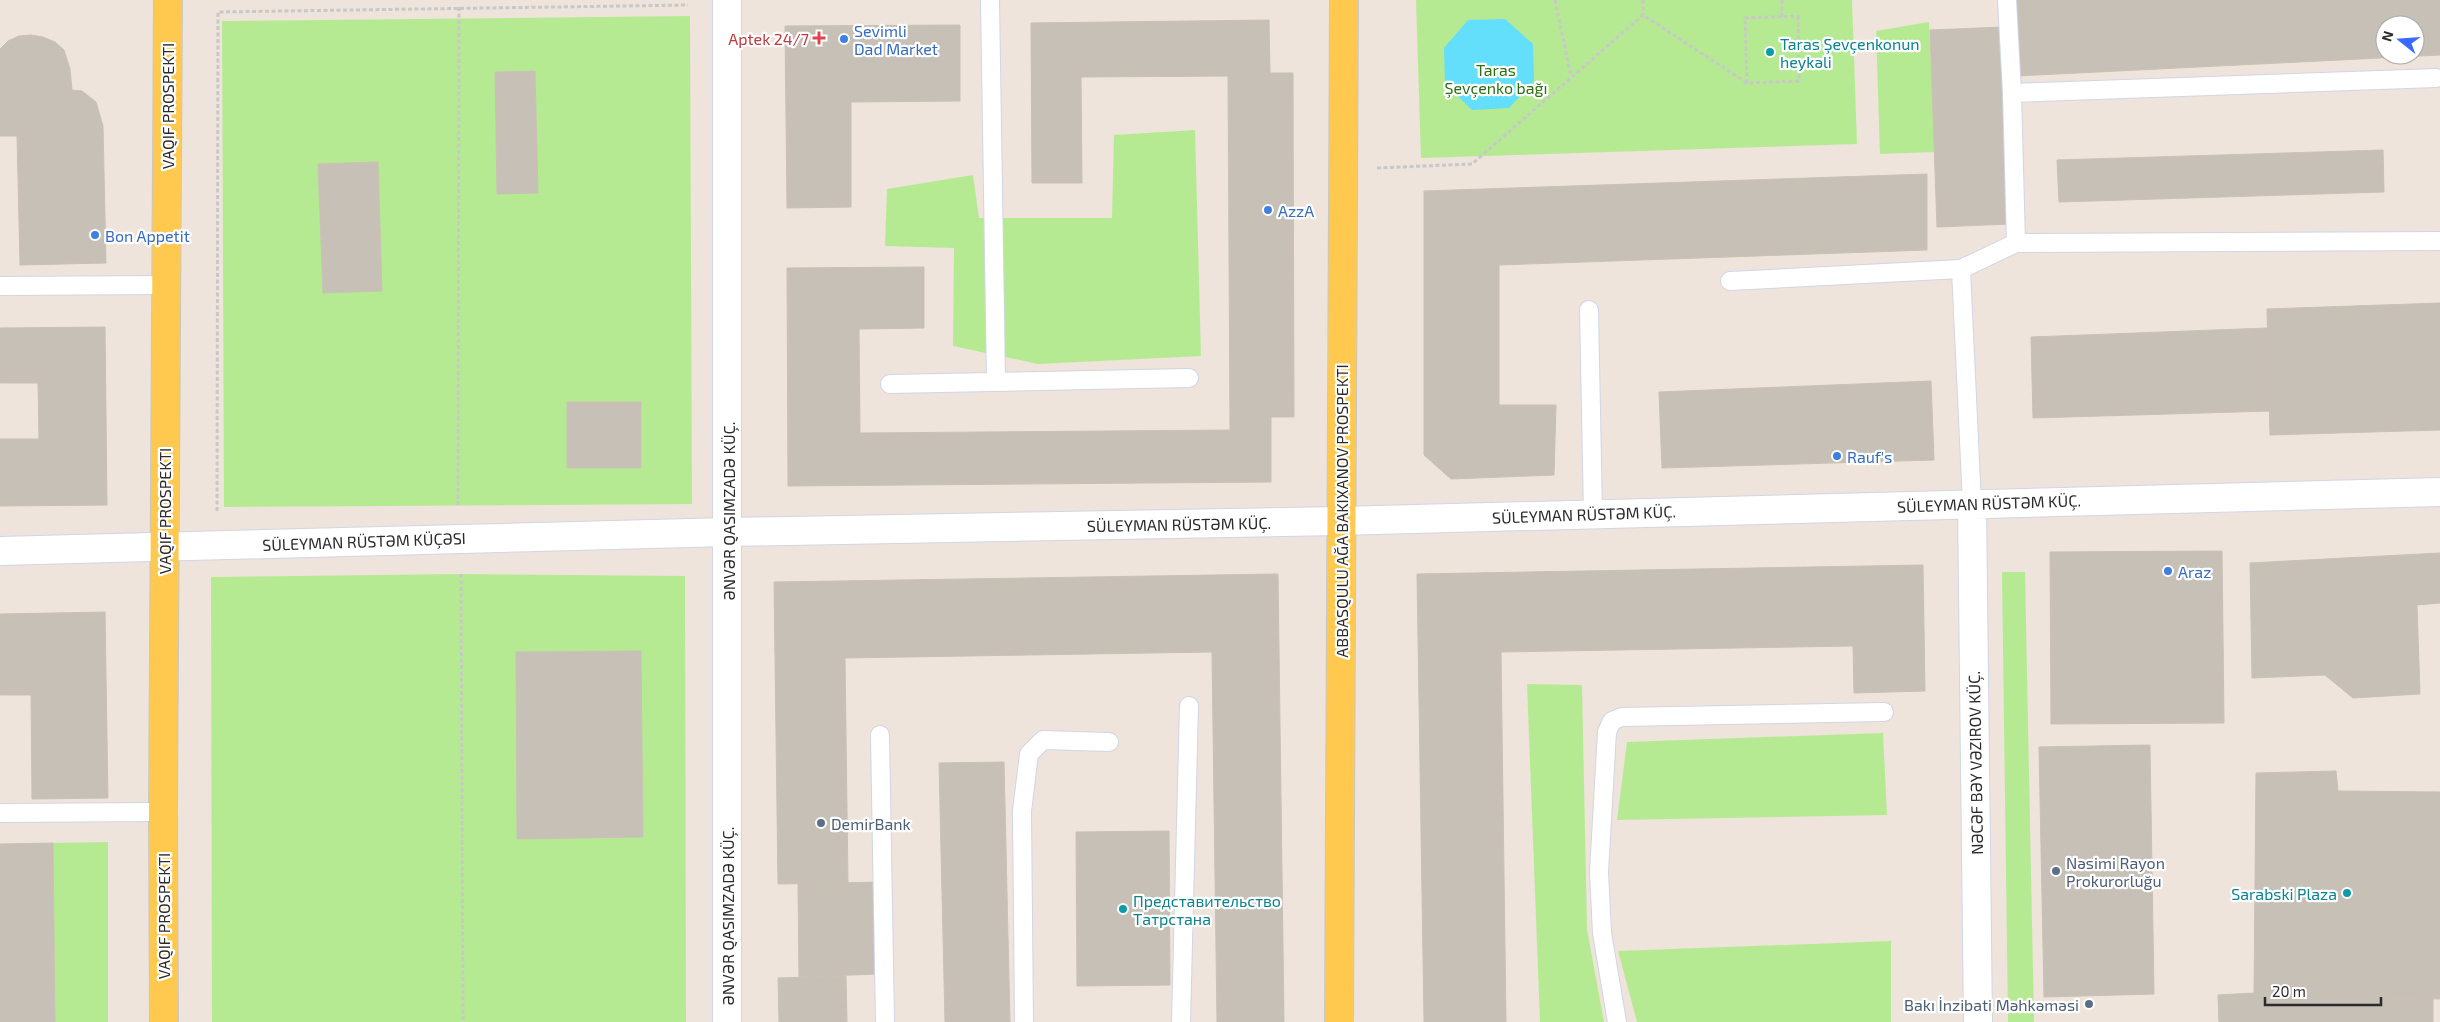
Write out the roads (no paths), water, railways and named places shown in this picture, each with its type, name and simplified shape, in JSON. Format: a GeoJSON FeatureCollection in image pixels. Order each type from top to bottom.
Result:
{"type":"FeatureCollection","features":[{"type":"Feature","properties":{"kind":"main road","name":"VAQIF PROSPEKTI"},"geometry":{"type":"LineString","coordinates":[[164,1022],[165,285],[168,0]]}},
{"type":"Feature","properties":{"kind":"main road"},"geometry":{"type":"LineString","coordinates":[[1339,1022],[1344,0]]}},
{"type":"Feature","properties":{"kind":"street"},"geometry":{"type":"LineString","coordinates":[[727,0],[727,1022]]}},
{"type":"Feature","properties":{"kind":"street","name":"SÜLEYMAN RÜSTƏM KÜÇ."},"geometry":{"type":"LineString","coordinates":[[728,532],[1340,521],[2440,492]]}},
{"type":"Feature","properties":{"kind":"street","name":"NƏCƏF BƏY VƏZIROV KÜÇ."},"geometry":{"type":"LineString","coordinates":[[1972,504],[1978,1022]]}},
{"type":"Feature","properties":{"kind":"street","name":"SÜLEYMAN RÜSTƏM KÜÇƏSI"},"geometry":{"type":"LineString","coordinates":[[0,551],[728,532]]}},
{"type":"Feature","properties":{"kind":"lane"},"geometry":{"type":"LineString","coordinates":[[990,0],[996,382]]}},
{"type":"Feature","properties":{"kind":"lane"},"geometry":{"type":"LineString","coordinates":[[2007,0],[2012,93],[2016,243]]}},
{"type":"Feature","properties":{"kind":"lane"},"geometry":{"type":"LineString","coordinates":[[2012,93],[2436,78]]}},
{"type":"Feature","properties":{"kind":"lane"},"geometry":{"type":"LineString","coordinates":[[1730,281],[1961,269],[2016,243],[2440,241]]}},
{"type":"Feature","properties":{"kind":"lane"},"geometry":{"type":"LineString","coordinates":[[1961,269],[1972,504]]}},
{"type":"Feature","properties":{"kind":"lane"},"geometry":{"type":"LineString","coordinates":[[0,286],[165,285]]}},
{"type":"Feature","properties":{"kind":"lane"},"geometry":{"type":"LineString","coordinates":[[1589,310],[1593,514]]}},
{"type":"Feature","properties":{"kind":"lane"},"geometry":{"type":"LineString","coordinates":[[890,384],[1189,378]]}},
{"type":"Feature","properties":{"kind":"lane"},"geometry":{"type":"LineString","coordinates":[[1180,1022],[1189,706]]}},
{"type":"Feature","properties":{"kind":"lane"},"geometry":{"type":"LineString","coordinates":[[1617,1022],[1602,933],[1599,872],[1607,732],[1612,721],[1622,717],[1884,712]]}},
{"type":"Feature","properties":{"kind":"lane"},"geometry":{"type":"LineString","coordinates":[[880,735],[885,1022]]}},
{"type":"Feature","properties":{"kind":"lane"},"geometry":{"type":"LineString","coordinates":[[1024,1022],[1022,810],[1029,754],[1043,740],[1109,742]]}},
{"type":"Feature","properties":{"kind":"lane"},"geometry":{"type":"LineString","coordinates":[[0,813],[163,812]]}},
{"type":"Feature","properties":{"kind":"water"},"geometry":{"type":"Polygon","coordinates":[[[1505,19],[1533,44],[1534,81],[1509,108],[1472,110],[1445,84],[1444,48],[1468,20],[1505,19]]]}},
{"type":"Feature","properties":{"kind":"place","name":"Aptek 24/7"},"geometry":{"type":"Point","coordinates":[819,38]}},
{"type":"Feature","properties":{"kind":"place","name":"Sevimli Dad Market"},"geometry":{"type":"Point","coordinates":[844,39]}},
{"type":"Feature","properties":{"kind":"place","name":"Taras Şevçenkonun heykəli"},"geometry":{"type":"Point","coordinates":[1770,52]}},
{"type":"Feature","properties":{"kind":"place","name":"AzzA"},"geometry":{"type":"Point","coordinates":[1268,210]}},
{"type":"Feature","properties":{"kind":"place","name":"Bon Appetit"},"geometry":{"type":"Point","coordinates":[95,235]}},
{"type":"Feature","properties":{"kind":"place","name":"Rauf's"},"geometry":{"type":"Point","coordinates":[1837,456]}},
{"type":"Feature","properties":{"kind":"place","name":"Araz"},"geometry":{"type":"Point","coordinates":[2168,571]}},
{"type":"Feature","properties":{"kind":"place","name":"DemirBank"},"geometry":{"type":"Point","coordinates":[821,823]}},
{"type":"Feature","properties":{"kind":"place","name":"Nəsimi Rayon Prokurorluğu"},"geometry":{"type":"Point","coordinates":[2056,871]}},
{"type":"Feature","properties":{"kind":"place","name":"Sarabski Plaza"},"geometry":{"type":"Point","coordinates":[2347,893]}},
{"type":"Feature","properties":{"kind":"place","name":"Представительство Татрстана"},"geometry":{"type":"Point","coordinates":[1123,909]}},
{"type":"Feature","properties":{"kind":"place","name":"Bakı İnzibati Məhkəməsi"},"geometry":{"type":"Point","coordinates":[2089,1004]}},
{"type":"Feature","properties":{"kind":"park label","name":"Taras Şevçenko bağı"},"geometry":{"type":"Point","coordinates":[1496,78]}}]}
